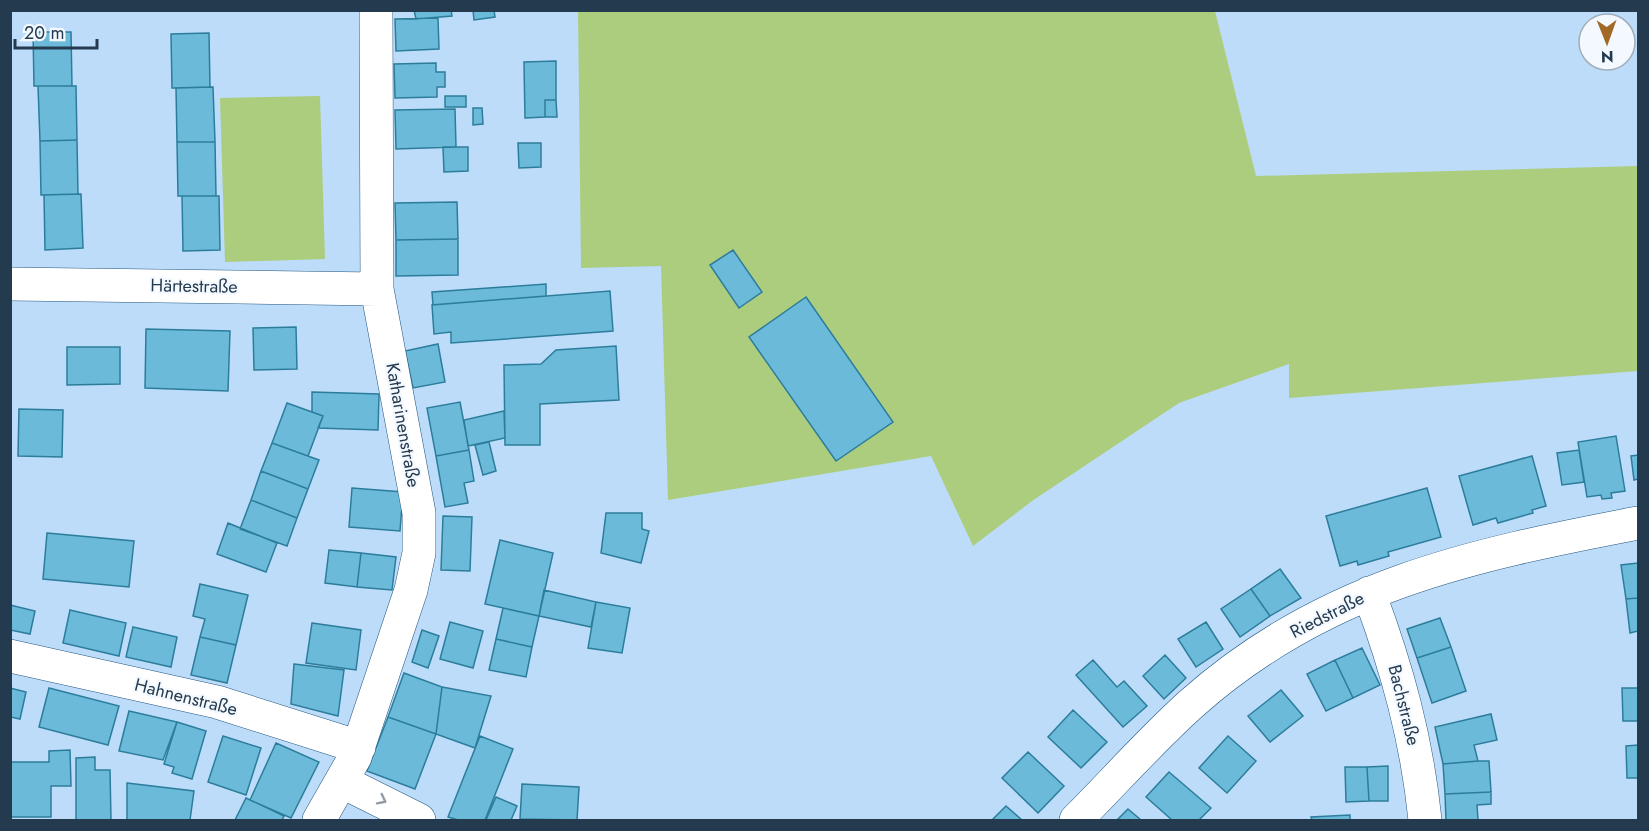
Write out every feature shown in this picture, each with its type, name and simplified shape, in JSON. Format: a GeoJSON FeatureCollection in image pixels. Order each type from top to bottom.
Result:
{"type":"FeatureCollection","features":[{"type":"Feature","properties":{"kind":"street","name":"Katharinenstraße"},"geometry":{"type":"LineString","coordinates":[[320,820],[343,782],[358,747],[411,591],[419,553],[419,513],[377,289],[376,10]]}},
{"type":"Feature","properties":{"kind":"street","name":"Härtestraße"},"geometry":{"type":"LineString","coordinates":[[10,284],[377,289]]}},
{"type":"Feature","properties":{"kind":"street","name":"Riedstraße"},"geometry":{"type":"LineString","coordinates":[[1076,820],[1191,704],[1257,653],[1328,610],[1444,565],[1519,546],[1638,523]]}},
{"type":"Feature","properties":{"kind":"street","name":"Bachstraße"},"geometry":{"type":"LineString","coordinates":[[1369,593],[1395,664],[1410,717],[1420,772],[1425,820]]}},
{"type":"Feature","properties":{"kind":"street","name":"Hahnenstraße"},"geometry":{"type":"LineString","coordinates":[[10,656],[217,702],[358,747]]}},
{"type":"Feature","properties":{"kind":"street"},"geometry":{"type":"LineString","coordinates":[[343,782],[419,820]]}},
{"type":"Feature","properties":{"kind":"green space"},"geometry":{"type":"Polygon","coordinates":[[[578,11],[1215,11],[1256,176],[1638,166],[1638,371],[1289,398],[1289,364],[1179,403],[1032,501],[973,546],[931,456],[668,500],[661,266],[581,268],[578,11]]]}},
{"type":"Feature","properties":{"kind":"green space"},"geometry":{"type":"Polygon","coordinates":[[[320,96],[325,259],[225,262],[220,98],[320,96]]]}},
{"type":"Feature","properties":{"kind":"building"},"geometry":{"type":"Polygon","coordinates":[[[414,10],[451,10],[452,16],[416,19],[414,10]]]}},
{"type":"Feature","properties":{"kind":"building"},"geometry":{"type":"Polygon","coordinates":[[[473,10],[494,10],[495,17],[474,20],[473,10]]]}},
{"type":"Feature","properties":{"kind":"building"},"geometry":{"type":"Polygon","coordinates":[[[438,18],[439,49],[396,51],[395,19],[438,18]]]}},
{"type":"Feature","properties":{"kind":"building"},"geometry":{"type":"Polygon","coordinates":[[[33,32],[71,32],[72,86],[34,86],[33,32]]]}},
{"type":"Feature","properties":{"kind":"building"},"geometry":{"type":"Polygon","coordinates":[[[209,33],[210,87],[172,88],[171,34],[209,33]]]}},
{"type":"Feature","properties":{"kind":"building"},"geometry":{"type":"Polygon","coordinates":[[[556,61],[556,100],[545,100],[545,117],[525,118],[524,62],[556,61]]]}},
{"type":"Feature","properties":{"kind":"building"},"geometry":{"type":"Polygon","coordinates":[[[436,63],[436,72],[445,72],[445,87],[437,87],[437,97],[395,98],[394,64],[436,63]]]}},
{"type":"Feature","properties":{"kind":"building"},"geometry":{"type":"Polygon","coordinates":[[[38,86],[76,86],[77,140],[40,141],[38,86]]]}},
{"type":"Feature","properties":{"kind":"building"},"geometry":{"type":"Polygon","coordinates":[[[213,87],[215,142],[177,142],[176,88],[213,87]]]}},
{"type":"Feature","properties":{"kind":"building"},"geometry":{"type":"Polygon","coordinates":[[[445,96],[466,96],[466,107],[445,107],[445,96]]]}},
{"type":"Feature","properties":{"kind":"building"},"geometry":{"type":"Polygon","coordinates":[[[545,100],[556,100],[557,117],[545,117],[545,100]]]}},
{"type":"Feature","properties":{"kind":"building"},"geometry":{"type":"Polygon","coordinates":[[[473,108],[482,108],[483,124],[473,125],[473,108]]]}},
{"type":"Feature","properties":{"kind":"building"},"geometry":{"type":"Polygon","coordinates":[[[455,109],[456,147],[396,149],[395,110],[455,109]]]}},
{"type":"Feature","properties":{"kind":"building"},"geometry":{"type":"Polygon","coordinates":[[[77,140],[78,194],[41,195],[40,141],[77,140]]]}},
{"type":"Feature","properties":{"kind":"building"},"geometry":{"type":"Polygon","coordinates":[[[177,142],[215,142],[216,196],[178,196],[177,142]]]}},
{"type":"Feature","properties":{"kind":"building"},"geometry":{"type":"Polygon","coordinates":[[[518,143],[541,143],[541,167],[519,168],[518,143]]]}},
{"type":"Feature","properties":{"kind":"building"},"geometry":{"type":"Polygon","coordinates":[[[443,147],[468,147],[468,171],[444,172],[443,147]]]}},
{"type":"Feature","properties":{"kind":"building"},"geometry":{"type":"Polygon","coordinates":[[[81,194],[83,248],[45,250],[44,195],[81,194]]]}},
{"type":"Feature","properties":{"kind":"building"},"geometry":{"type":"Polygon","coordinates":[[[182,196],[219,196],[220,250],[183,251],[182,196]]]}},
{"type":"Feature","properties":{"kind":"building"},"geometry":{"type":"Polygon","coordinates":[[[457,202],[458,239],[396,240],[395,203],[457,202]]]}},
{"type":"Feature","properties":{"kind":"building"},"geometry":{"type":"Polygon","coordinates":[[[458,239],[458,275],[396,276],[396,240],[458,239]]]}},
{"type":"Feature","properties":{"kind":"building"},"geometry":{"type":"Polygon","coordinates":[[[733,250],[762,292],[739,308],[710,265],[733,250]]]}},
{"type":"Feature","properties":{"kind":"building"},"geometry":{"type":"Polygon","coordinates":[[[546,284],[546,296],[433,305],[432,292],[546,284]]]}},
{"type":"Feature","properties":{"kind":"building"},"geometry":{"type":"Polygon","coordinates":[[[610,291],[613,331],[451,343],[451,332],[434,334],[432,305],[610,291]]]}},
{"type":"Feature","properties":{"kind":"building"},"geometry":{"type":"Polygon","coordinates":[[[806,297],[893,422],[836,461],[749,337],[806,297]]]}},
{"type":"Feature","properties":{"kind":"building"},"geometry":{"type":"Polygon","coordinates":[[[296,327],[297,369],[254,370],[253,328],[296,327]]]}},
{"type":"Feature","properties":{"kind":"building"},"geometry":{"type":"Polygon","coordinates":[[[146,329],[230,331],[228,391],[145,388],[146,329]]]}},
{"type":"Feature","properties":{"kind":"building"},"geometry":{"type":"Polygon","coordinates":[[[438,344],[445,382],[413,388],[405,351],[438,344]]]}},
{"type":"Feature","properties":{"kind":"building"},"geometry":{"type":"Polygon","coordinates":[[[616,346],[619,400],[540,404],[540,445],[505,445],[504,365],[541,364],[556,350],[616,346]]]}},
{"type":"Feature","properties":{"kind":"building"},"geometry":{"type":"Polygon","coordinates":[[[67,347],[120,347],[120,384],[67,385],[67,347]]]}},
{"type":"Feature","properties":{"kind":"building"},"geometry":{"type":"Polygon","coordinates":[[[312,392],[379,394],[378,430],[318,428],[323,416],[312,412],[312,392]]]}},
{"type":"Feature","properties":{"kind":"building"},"geometry":{"type":"Polygon","coordinates":[[[460,402],[469,450],[436,456],[427,408],[460,402]]]}},
{"type":"Feature","properties":{"kind":"building"},"geometry":{"type":"Polygon","coordinates":[[[287,403],[323,416],[308,456],[272,443],[287,403]]]}},
{"type":"Feature","properties":{"kind":"building"},"geometry":{"type":"Polygon","coordinates":[[[19,409],[63,410],[62,457],[18,456],[19,409]]]}},
{"type":"Feature","properties":{"kind":"building"},"geometry":{"type":"Polygon","coordinates":[[[504,411],[505,438],[468,446],[464,420],[504,411]]]}},
{"type":"Feature","properties":{"kind":"building"},"geometry":{"type":"Polygon","coordinates":[[[1616,436],[1625,491],[1611,493],[1612,498],[1602,499],[1601,495],[1587,497],[1578,442],[1616,436]]]}},
{"type":"Feature","properties":{"kind":"building"},"geometry":{"type":"Polygon","coordinates":[[[489,442],[496,471],[483,475],[475,445],[489,442]]]}},
{"type":"Feature","properties":{"kind":"building"},"geometry":{"type":"Polygon","coordinates":[[[272,443],[319,460],[308,489],[261,471],[272,443]]]}},
{"type":"Feature","properties":{"kind":"building"},"geometry":{"type":"Polygon","coordinates":[[[469,450],[474,481],[464,483],[468,503],[445,507],[436,456],[469,450]]]}},
{"type":"Feature","properties":{"kind":"building"},"geometry":{"type":"Polygon","coordinates":[[[1579,450],[1584,482],[1562,485],[1557,453],[1579,450]]]}},
{"type":"Feature","properties":{"kind":"building"},"geometry":{"type":"Polygon","coordinates":[[[1638,455],[1638,479],[1634,480],[1631,456],[1638,455]]]}},
{"type":"Feature","properties":{"kind":"building"},"geometry":{"type":"Polygon","coordinates":[[[1532,456],[1546,506],[1532,510],[1533,513],[1498,523],[1496,518],[1473,525],[1459,476],[1532,456]]]}},
{"type":"Feature","properties":{"kind":"building"},"geometry":{"type":"Polygon","coordinates":[[[261,471],[308,489],[297,518],[251,500],[261,471]]]}},
{"type":"Feature","properties":{"kind":"building"},"geometry":{"type":"Polygon","coordinates":[[[352,488],[403,492],[400,531],[349,527],[352,488]]]}},
{"type":"Feature","properties":{"kind":"building"},"geometry":{"type":"Polygon","coordinates":[[[1427,488],[1441,537],[1388,552],[1389,556],[1358,565],[1357,561],[1340,566],[1326,516],[1427,488]]]}},
{"type":"Feature","properties":{"kind":"building"},"geometry":{"type":"Polygon","coordinates":[[[251,500],[297,518],[287,546],[240,529],[251,500]]]}},
{"type":"Feature","properties":{"kind":"building"},"geometry":{"type":"Polygon","coordinates":[[[606,513],[642,513],[642,529],[649,531],[641,563],[601,553],[606,513]]]}},
{"type":"Feature","properties":{"kind":"building"},"geometry":{"type":"Polygon","coordinates":[[[443,516],[472,517],[470,571],[441,570],[443,516]]]}},
{"type":"Feature","properties":{"kind":"building"},"geometry":{"type":"Polygon","coordinates":[[[228,523],[277,543],[266,572],[217,554],[228,523]]]}},
{"type":"Feature","properties":{"kind":"building"},"geometry":{"type":"Polygon","coordinates":[[[47,533],[134,541],[129,587],[43,579],[47,533]]]}},
{"type":"Feature","properties":{"kind":"building"},"geometry":{"type":"Polygon","coordinates":[[[500,540],[553,553],[539,616],[485,604],[500,540]]]}},
{"type":"Feature","properties":{"kind":"building"},"geometry":{"type":"Polygon","coordinates":[[[329,550],[361,553],[357,587],[325,583],[329,550]]]}},
{"type":"Feature","properties":{"kind":"building"},"geometry":{"type":"Polygon","coordinates":[[[361,553],[396,557],[392,590],[357,587],[361,553]]]}},
{"type":"Feature","properties":{"kind":"building"},"geometry":{"type":"Polygon","coordinates":[[[1638,563],[1638,598],[1626,599],[1621,565],[1638,563]]]}},
{"type":"Feature","properties":{"kind":"building"},"geometry":{"type":"Polygon","coordinates":[[[1280,569],[1301,598],[1270,616],[1251,589],[1280,569]]]}},
{"type":"Feature","properties":{"kind":"building"},"geometry":{"type":"Polygon","coordinates":[[[200,584],[248,595],[236,645],[200,637],[205,619],[193,616],[200,584]]]}},
{"type":"Feature","properties":{"kind":"building"},"geometry":{"type":"Polygon","coordinates":[[[1251,589],[1270,616],[1240,637],[1221,609],[1251,589]]]}},
{"type":"Feature","properties":{"kind":"building"},"geometry":{"type":"Polygon","coordinates":[[[544,590],[596,602],[591,627],[539,616],[544,590]]]}},
{"type":"Feature","properties":{"kind":"building"},"geometry":{"type":"Polygon","coordinates":[[[1638,598],[1638,631],[1630,633],[1626,599],[1638,598]]]}},
{"type":"Feature","properties":{"kind":"building"},"geometry":{"type":"Polygon","coordinates":[[[596,602],[630,608],[622,653],[588,648],[596,602]]]}},
{"type":"Feature","properties":{"kind":"building"},"geometry":{"type":"Polygon","coordinates":[[[10,605],[35,611],[30,634],[10,630],[10,605]]]}},
{"type":"Feature","properties":{"kind":"building"},"geometry":{"type":"Polygon","coordinates":[[[503,608],[539,616],[532,647],[496,639],[503,608]]]}},
{"type":"Feature","properties":{"kind":"building"},"geometry":{"type":"Polygon","coordinates":[[[70,610],[126,623],[119,656],[63,643],[70,610]]]}},
{"type":"Feature","properties":{"kind":"building"},"geometry":{"type":"Polygon","coordinates":[[[1440,618],[1451,647],[1417,658],[1407,629],[1440,618]]]}},
{"type":"Feature","properties":{"kind":"building"},"geometry":{"type":"Polygon","coordinates":[[[450,622],[483,631],[473,668],[440,659],[450,622]]]}},
{"type":"Feature","properties":{"kind":"building"},"geometry":{"type":"Polygon","coordinates":[[[1206,622],[1223,649],[1196,667],[1178,639],[1206,622]]]}},
{"type":"Feature","properties":{"kind":"building"},"geometry":{"type":"Polygon","coordinates":[[[312,623],[361,630],[356,670],[306,663],[312,623]]]}},
{"type":"Feature","properties":{"kind":"building"},"geometry":{"type":"Polygon","coordinates":[[[133,627],[177,637],[171,667],[126,657],[133,627]]]}},
{"type":"Feature","properties":{"kind":"building"},"geometry":{"type":"Polygon","coordinates":[[[422,630],[439,636],[428,668],[412,662],[422,630]]]}},
{"type":"Feature","properties":{"kind":"building"},"geometry":{"type":"Polygon","coordinates":[[[200,637],[236,645],[227,683],[191,675],[200,637]]]}},
{"type":"Feature","properties":{"kind":"building"},"geometry":{"type":"Polygon","coordinates":[[[496,639],[532,647],[526,677],[489,670],[496,639]]]}},
{"type":"Feature","properties":{"kind":"building"},"geometry":{"type":"Polygon","coordinates":[[[1451,647],[1466,691],[1432,703],[1417,658],[1451,647]]]}},
{"type":"Feature","properties":{"kind":"building"},"geometry":{"type":"Polygon","coordinates":[[[1362,648],[1380,685],[1353,698],[1335,660],[1362,648]]]}},
{"type":"Feature","properties":{"kind":"building"},"geometry":{"type":"Polygon","coordinates":[[[1165,655],[1186,678],[1164,699],[1143,676],[1165,655]]]}},
{"type":"Feature","properties":{"kind":"building"},"geometry":{"type":"Polygon","coordinates":[[[1093,660],[1117,687],[1124,681],[1147,706],[1123,727],[1076,675],[1093,660]]]}},
{"type":"Feature","properties":{"kind":"building"},"geometry":{"type":"Polygon","coordinates":[[[1335,660],[1353,698],[1326,711],[1307,674],[1335,660]]]}},
{"type":"Feature","properties":{"kind":"building"},"geometry":{"type":"Polygon","coordinates":[[[294,664],[344,670],[338,716],[291,704],[294,664]]]}},
{"type":"Feature","properties":{"kind":"building"},"geometry":{"type":"Polygon","coordinates":[[[404,673],[442,687],[436,734],[388,717],[404,673]]]}},
{"type":"Feature","properties":{"kind":"building"},"geometry":{"type":"Polygon","coordinates":[[[442,687],[491,696],[475,748],[436,734],[442,687]]]}},
{"type":"Feature","properties":{"kind":"building"},"geometry":{"type":"Polygon","coordinates":[[[10,688],[26,692],[20,719],[10,717],[10,688]]]}},
{"type":"Feature","properties":{"kind":"building"},"geometry":{"type":"Polygon","coordinates":[[[49,688],[119,706],[108,745],[39,727],[49,688]]]}},
{"type":"Feature","properties":{"kind":"building"},"geometry":{"type":"Polygon","coordinates":[[[1622,688],[1638,688],[1638,721],[1623,721],[1622,688]]]}},
{"type":"Feature","properties":{"kind":"building"},"geometry":{"type":"Polygon","coordinates":[[[1281,690],[1303,716],[1270,742],[1248,716],[1281,690]]]}},
{"type":"Feature","properties":{"kind":"building"},"geometry":{"type":"Polygon","coordinates":[[[1073,710],[1107,742],[1081,768],[1048,737],[1073,710]]]}},
{"type":"Feature","properties":{"kind":"building"},"geometry":{"type":"Polygon","coordinates":[[[129,711],[177,722],[163,760],[119,751],[129,711]]]}},
{"type":"Feature","properties":{"kind":"building"},"geometry":{"type":"Polygon","coordinates":[[[1491,714],[1497,740],[1474,745],[1478,761],[1443,764],[1435,727],[1491,714]]]}},
{"type":"Feature","properties":{"kind":"building"},"geometry":{"type":"Polygon","coordinates":[[[388,717],[436,734],[415,789],[367,771],[388,717]]]}},
{"type":"Feature","properties":{"kind":"building"},"geometry":{"type":"Polygon","coordinates":[[[177,722],[206,731],[192,779],[172,773],[174,767],[164,764],[177,722]]]}},
{"type":"Feature","properties":{"kind":"building"},"geometry":{"type":"Polygon","coordinates":[[[223,736],[261,748],[246,795],[208,782],[223,736]]]}},
{"type":"Feature","properties":{"kind":"building"},"geometry":{"type":"Polygon","coordinates":[[[480,736],[513,749],[485,820],[458,820],[448,817],[480,736]]]}},
{"type":"Feature","properties":{"kind":"building"},"geometry":{"type":"Polygon","coordinates":[[[1228,736],[1256,761],[1227,793],[1199,768],[1228,736]]]}},
{"type":"Feature","properties":{"kind":"building"},"geometry":{"type":"Polygon","coordinates":[[[276,743],[319,762],[291,818],[250,800],[276,743]]]}},
{"type":"Feature","properties":{"kind":"building"},"geometry":{"type":"Polygon","coordinates":[[[1638,745],[1638,778],[1627,778],[1626,746],[1638,745]]]}},
{"type":"Feature","properties":{"kind":"building"},"geometry":{"type":"Polygon","coordinates":[[[70,750],[71,786],[51,786],[51,817],[10,817],[10,762],[49,762],[49,751],[70,750]]]}},
{"type":"Feature","properties":{"kind":"building"},"geometry":{"type":"Polygon","coordinates":[[[1028,752],[1064,786],[1038,813],[1002,778],[1028,752]]]}},
{"type":"Feature","properties":{"kind":"building"},"geometry":{"type":"Polygon","coordinates":[[[95,757],[95,770],[110,770],[111,820],[76,820],[76,758],[95,757]]]}},
{"type":"Feature","properties":{"kind":"building"},"geometry":{"type":"Polygon","coordinates":[[[1489,761],[1491,792],[1445,794],[1443,764],[1489,761]]]}},
{"type":"Feature","properties":{"kind":"building"},"geometry":{"type":"Polygon","coordinates":[[[1388,766],[1388,801],[1369,801],[1367,767],[1388,766]]]}},
{"type":"Feature","properties":{"kind":"building"},"geometry":{"type":"Polygon","coordinates":[[[1345,767],[1367,767],[1369,801],[1346,802],[1345,767]]]}},
{"type":"Feature","properties":{"kind":"building"},"geometry":{"type":"Polygon","coordinates":[[[1169,772],[1211,808],[1199,820],[1172,820],[1146,797],[1169,772]]]}},
{"type":"Feature","properties":{"kind":"building"},"geometry":{"type":"Polygon","coordinates":[[[127,783],[194,791],[190,820],[127,820],[127,783]]]}},
{"type":"Feature","properties":{"kind":"building"},"geometry":{"type":"Polygon","coordinates":[[[522,784],[579,787],[577,820],[520,819],[522,784]]]}},
{"type":"Feature","properties":{"kind":"building"},"geometry":{"type":"Polygon","coordinates":[[[1491,792],[1491,804],[1477,805],[1478,820],[1446,820],[1445,794],[1491,792]]]}},
{"type":"Feature","properties":{"kind":"building"},"geometry":{"type":"Polygon","coordinates":[[[496,797],[517,806],[511,820],[486,820],[496,797]]]}},
{"type":"Feature","properties":{"kind":"building"},"geometry":{"type":"Polygon","coordinates":[[[246,798],[284,816],[282,820],[235,820],[246,798]]]}},
{"type":"Feature","properties":{"kind":"building"},"geometry":{"type":"Polygon","coordinates":[[[1006,806],[1022,820],[992,820],[1006,806]]]}},
{"type":"Feature","properties":{"kind":"building"},"geometry":{"type":"Polygon","coordinates":[[[1128,809],[1141,820],[1117,820],[1128,809]]]}},
{"type":"Feature","properties":{"kind":"building"},"geometry":{"type":"Polygon","coordinates":[[[1350,815],[1350,820],[1312,820],[1311,817],[1350,815]]]}}]}
